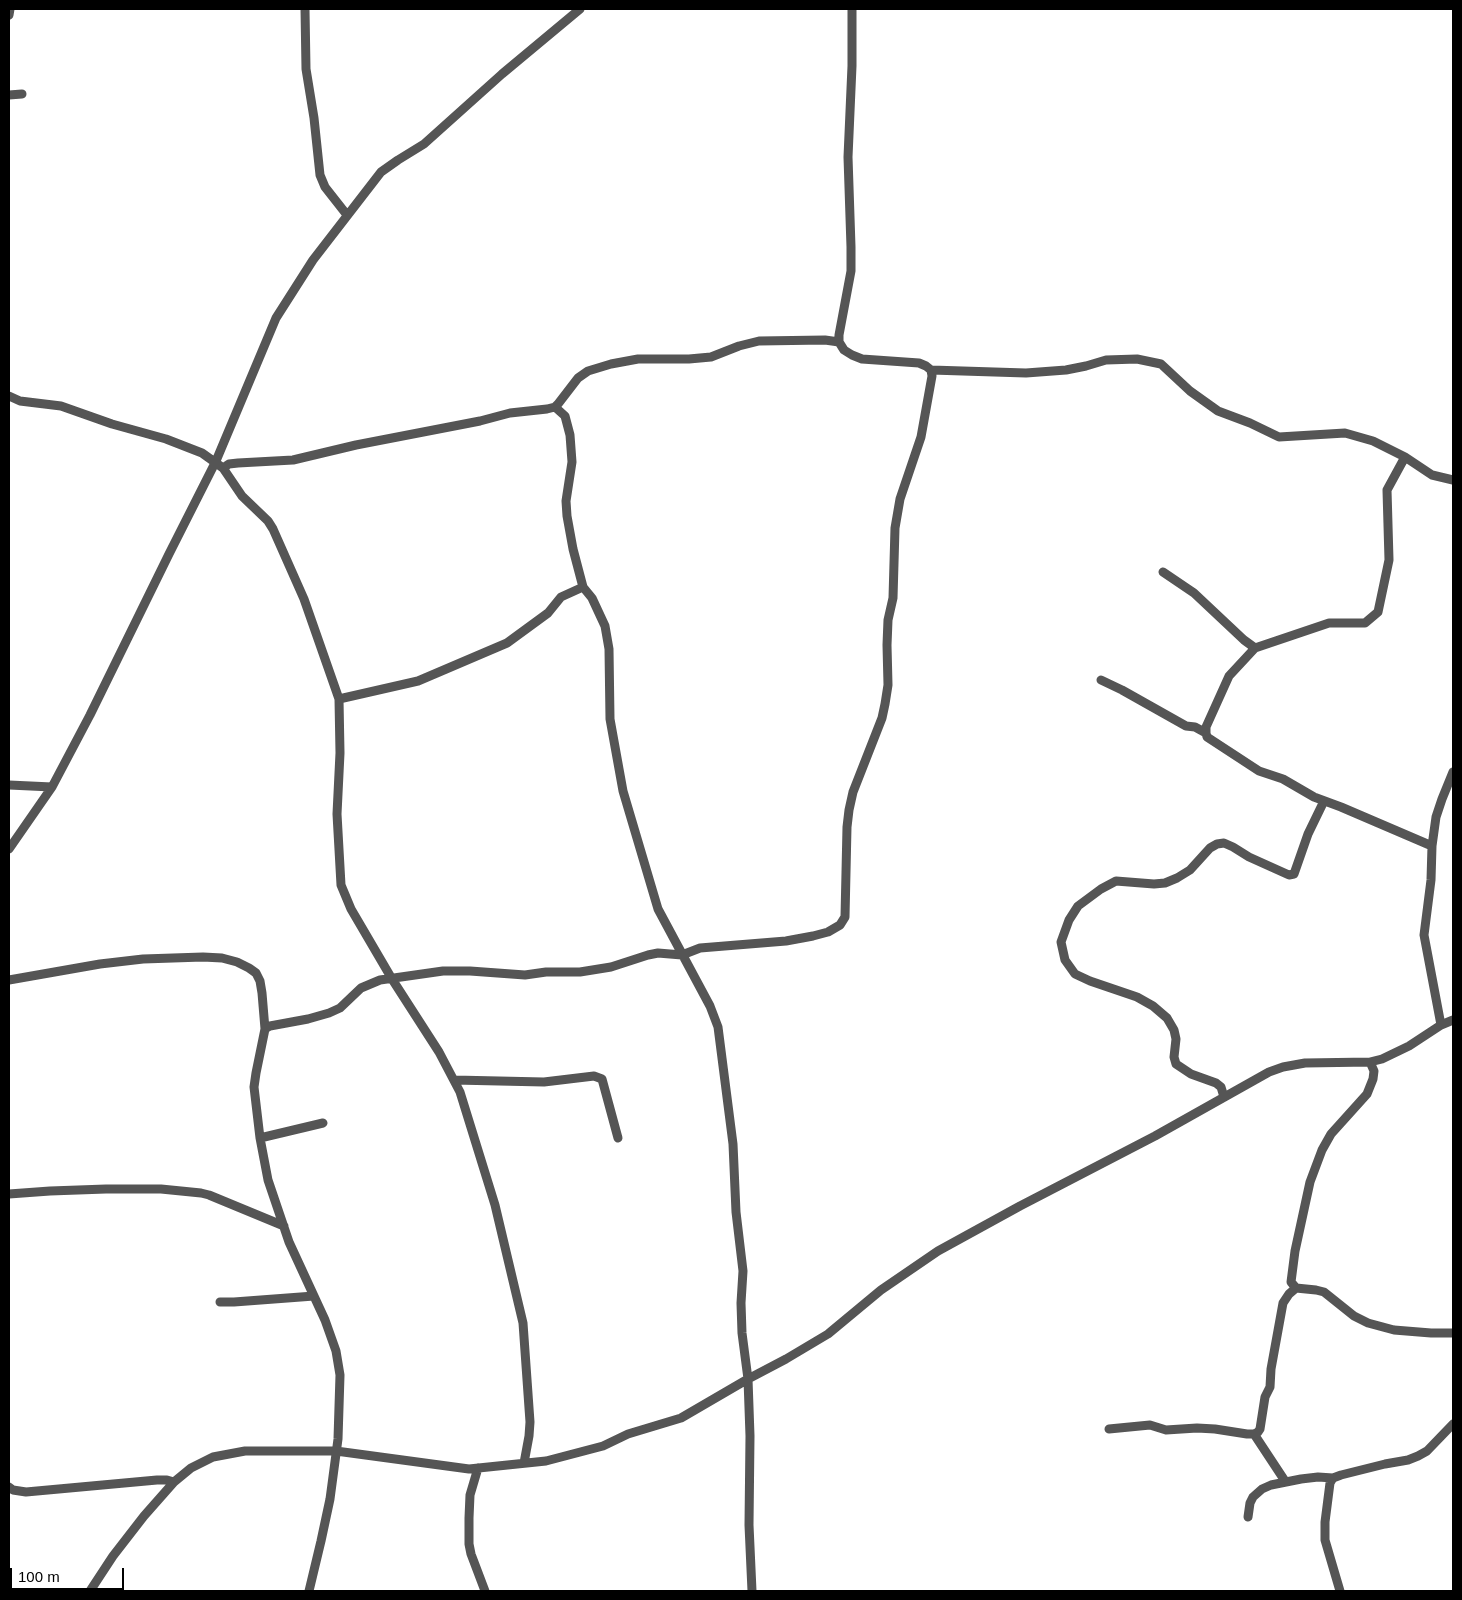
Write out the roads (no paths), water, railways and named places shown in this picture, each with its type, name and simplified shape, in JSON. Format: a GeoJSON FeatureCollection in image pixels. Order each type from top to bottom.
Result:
{"type":"FeatureCollection","features":[{"type":"Feature","properties":{"kind":"street"},"geometry":{"type":"LineString","coordinates":[[9,15],[10,9]]}},
{"type":"Feature","properties":{"kind":"street"},"geometry":{"type":"LineString","coordinates":[[305,9],[306,69],[316,129],[320,175],[325,187],[347,215]]}},
{"type":"Feature","properties":{"kind":"street"},"geometry":{"type":"LineString","coordinates":[[9,849],[52,787],[115,668],[169,554],[220,464],[276,318],[313,260],[381,172],[424,144],[509,68],[580,9]]}},
{"type":"Feature","properties":{"kind":"street"},"geometry":{"type":"LineString","coordinates":[[852,9],[852,66],[848,157],[851,271],[839,339],[844,350],[862,359],[919,363],[931,370],[1026,374],[1066,370],[1106,360],[1138,359],[1160,364],[1190,391],[1218,411],[1250,423],[1279,437],[1345,433],[1374,441],[1405,457],[1432,475],[1453,480]]}},
{"type":"Feature","properties":{"kind":"street"},"geometry":{"type":"LineString","coordinates":[[9,95],[22,94]]}},
{"type":"Feature","properties":{"kind":"street"},"geometry":{"type":"LineString","coordinates":[[220,464],[293,460],[510,413],[555,407],[578,378],[588,371],[611,364],[638,359],[710,357],[759,341],[839,339]]}},
{"type":"Feature","properties":{"kind":"street"},"geometry":{"type":"LineString","coordinates":[[265,1029],[270,1026],[329,1013],[340,1008],[361,988],[380,980],[442,971],[470,970],[525,974],[580,972],[611,967],[658,953],[682,955],[700,948],[786,941],[828,932],[840,925],[845,917],[849,810],[853,792],[878,728],[888,685],[887,645],[888,625],[893,598],[894,528],[900,499],[921,437],[931,383],[931,370]]}},
{"type":"Feature","properties":{"kind":"street"},"geometry":{"type":"LineString","coordinates":[[9,396],[20,401],[61,406],[184,445],[220,464],[242,496],[274,529],[304,599],[339,699],[340,753],[337,814],[341,885],[351,909],[392,979],[439,1052],[460,1092],[495,1205],[523,1323],[530,1422],[524,1463]]}},
{"type":"Feature","properties":{"kind":"street"},"geometry":{"type":"LineString","coordinates":[[555,407],[565,416],[570,435],[572,462],[566,501],[567,516],[583,587],[592,598],[605,626],[609,649],[610,719],[623,791],[658,909],[710,1006],[718,1027],[733,1144],[736,1212],[742,1271],[742,1333],[748,1379],[751,1472],[752,1591]]}},
{"type":"Feature","properties":{"kind":"street"},"geometry":{"type":"LineString","coordinates":[[1405,457],[1387,490],[1389,560],[1378,612],[1365,623],[1329,623],[1255,648],[1229,676],[1206,727],[1206,733],[1207,737],[1251,767],[1283,779],[1314,797],[1432,846]]}},
{"type":"Feature","properties":{"kind":"street"},"geometry":{"type":"LineString","coordinates":[[1162,572],[1194,593],[1255,648]]}},
{"type":"Feature","properties":{"kind":"street"},"geometry":{"type":"LineString","coordinates":[[339,699],[418,681],[507,642],[548,613],[561,597],[583,587]]}},
{"type":"Feature","properties":{"kind":"street"},"geometry":{"type":"LineString","coordinates":[[1101,680],[1186,726],[1195,727],[1206,733]]}},
{"type":"Feature","properties":{"kind":"street"},"geometry":{"type":"LineString","coordinates":[[1441,1025],[1424,935],[1436,817],[1453,772]]}},
{"type":"Feature","properties":{"kind":"street"},"geometry":{"type":"LineString","coordinates":[[9,785],[52,787]]}},
{"type":"Feature","properties":{"kind":"street"},"geometry":{"type":"LineString","coordinates":[[1224,1096],[1221,1087],[1216,1083],[1191,1074],[1176,1064],[1174,1057],[1176,1039],[1174,1030],[1167,1018],[1153,1006],[1137,997],[1075,974],[1065,960],[1061,942],[1069,920],[1078,906],[1101,889],[1116,881],[1165,883],[1190,870],[1210,848],[1217,844],[1233,847],[1249,857],[1290,875],[1294,874],[1308,834],[1324,801]]}},
{"type":"Feature","properties":{"kind":"street"},"geometry":{"type":"LineString","coordinates":[[9,980],[126,961],[222,958],[249,968],[256,973],[260,981],[265,1029],[254,1087],[260,1138],[268,1180],[284,1226],[325,1320],[336,1350],[340,1375],[336,1451],[330,1499],[322,1541],[309,1591]]}},
{"type":"Feature","properties":{"kind":"street"},"geometry":{"type":"LineString","coordinates":[[90,1591],[144,1516],[174,1482],[191,1468],[213,1457],[245,1451],[336,1451],[469,1469],[546,1461],[603,1446],[628,1434],[681,1418],[828,1334],[881,1290],[938,1251],[1155,1136],[1269,1072],[1305,1063],[1370,1062],[1382,1059],[1409,1046],[1441,1025],[1453,1020]]}},
{"type":"Feature","properties":{"kind":"street"},"geometry":{"type":"LineString","coordinates":[[1370,1062],[1374,1070],[1374,1079],[1367,1094],[1331,1134],[1322,1150],[1310,1182],[1300,1223],[1291,1282],[1296,1288],[1324,1292],[1354,1316],[1368,1323],[1394,1330],[1453,1334]]}},
{"type":"Feature","properties":{"kind":"street"},"geometry":{"type":"LineString","coordinates":[[454,1080],[544,1082],[594,1076],[602,1079],[618,1138]]}},
{"type":"Feature","properties":{"kind":"street"},"geometry":{"type":"LineString","coordinates":[[260,1138],[323,1123]]}},
{"type":"Feature","properties":{"kind":"street"},"geometry":{"type":"LineString","coordinates":[[9,1194],[50,1190],[161,1189],[209,1195],[284,1226]]}},
{"type":"Feature","properties":{"kind":"street"},"geometry":{"type":"LineString","coordinates":[[266,1219],[277,1208]]}},
{"type":"Feature","properties":{"kind":"street"},"geometry":{"type":"LineString","coordinates":[[1108,1429],[1150,1425],[1166,1430],[1197,1428],[1254,1434],[1260,1429],[1264,1402],[1270,1387],[1271,1369],[1283,1304],[1289,1294],[1296,1288]]}},
{"type":"Feature","properties":{"kind":"street"},"geometry":{"type":"LineString","coordinates":[[220,1302],[314,1296]]}},
{"type":"Feature","properties":{"kind":"street"},"geometry":{"type":"LineString","coordinates":[[1248,1517],[1253,1496],[1262,1489],[1285,1481],[1318,1477],[1333,1478],[1408,1460],[1427,1450],[1453,1424]]}},
{"type":"Feature","properties":{"kind":"street"},"geometry":{"type":"LineString","coordinates":[[1254,1434],[1285,1481]]}},
{"type":"Feature","properties":{"kind":"street"},"geometry":{"type":"LineString","coordinates":[[478,1468],[470,1495],[468,1518],[469,1544],[485,1591]]}},
{"type":"Feature","properties":{"kind":"street"},"geometry":{"type":"LineString","coordinates":[[1333,1478],[1328,1492],[1324,1533],[1330,1562],[1340,1591]]}},
{"type":"Feature","properties":{"kind":"street"},"geometry":{"type":"LineString","coordinates":[[9,1487],[13,1490],[26,1492],[157,1480],[174,1482]]}}]}
